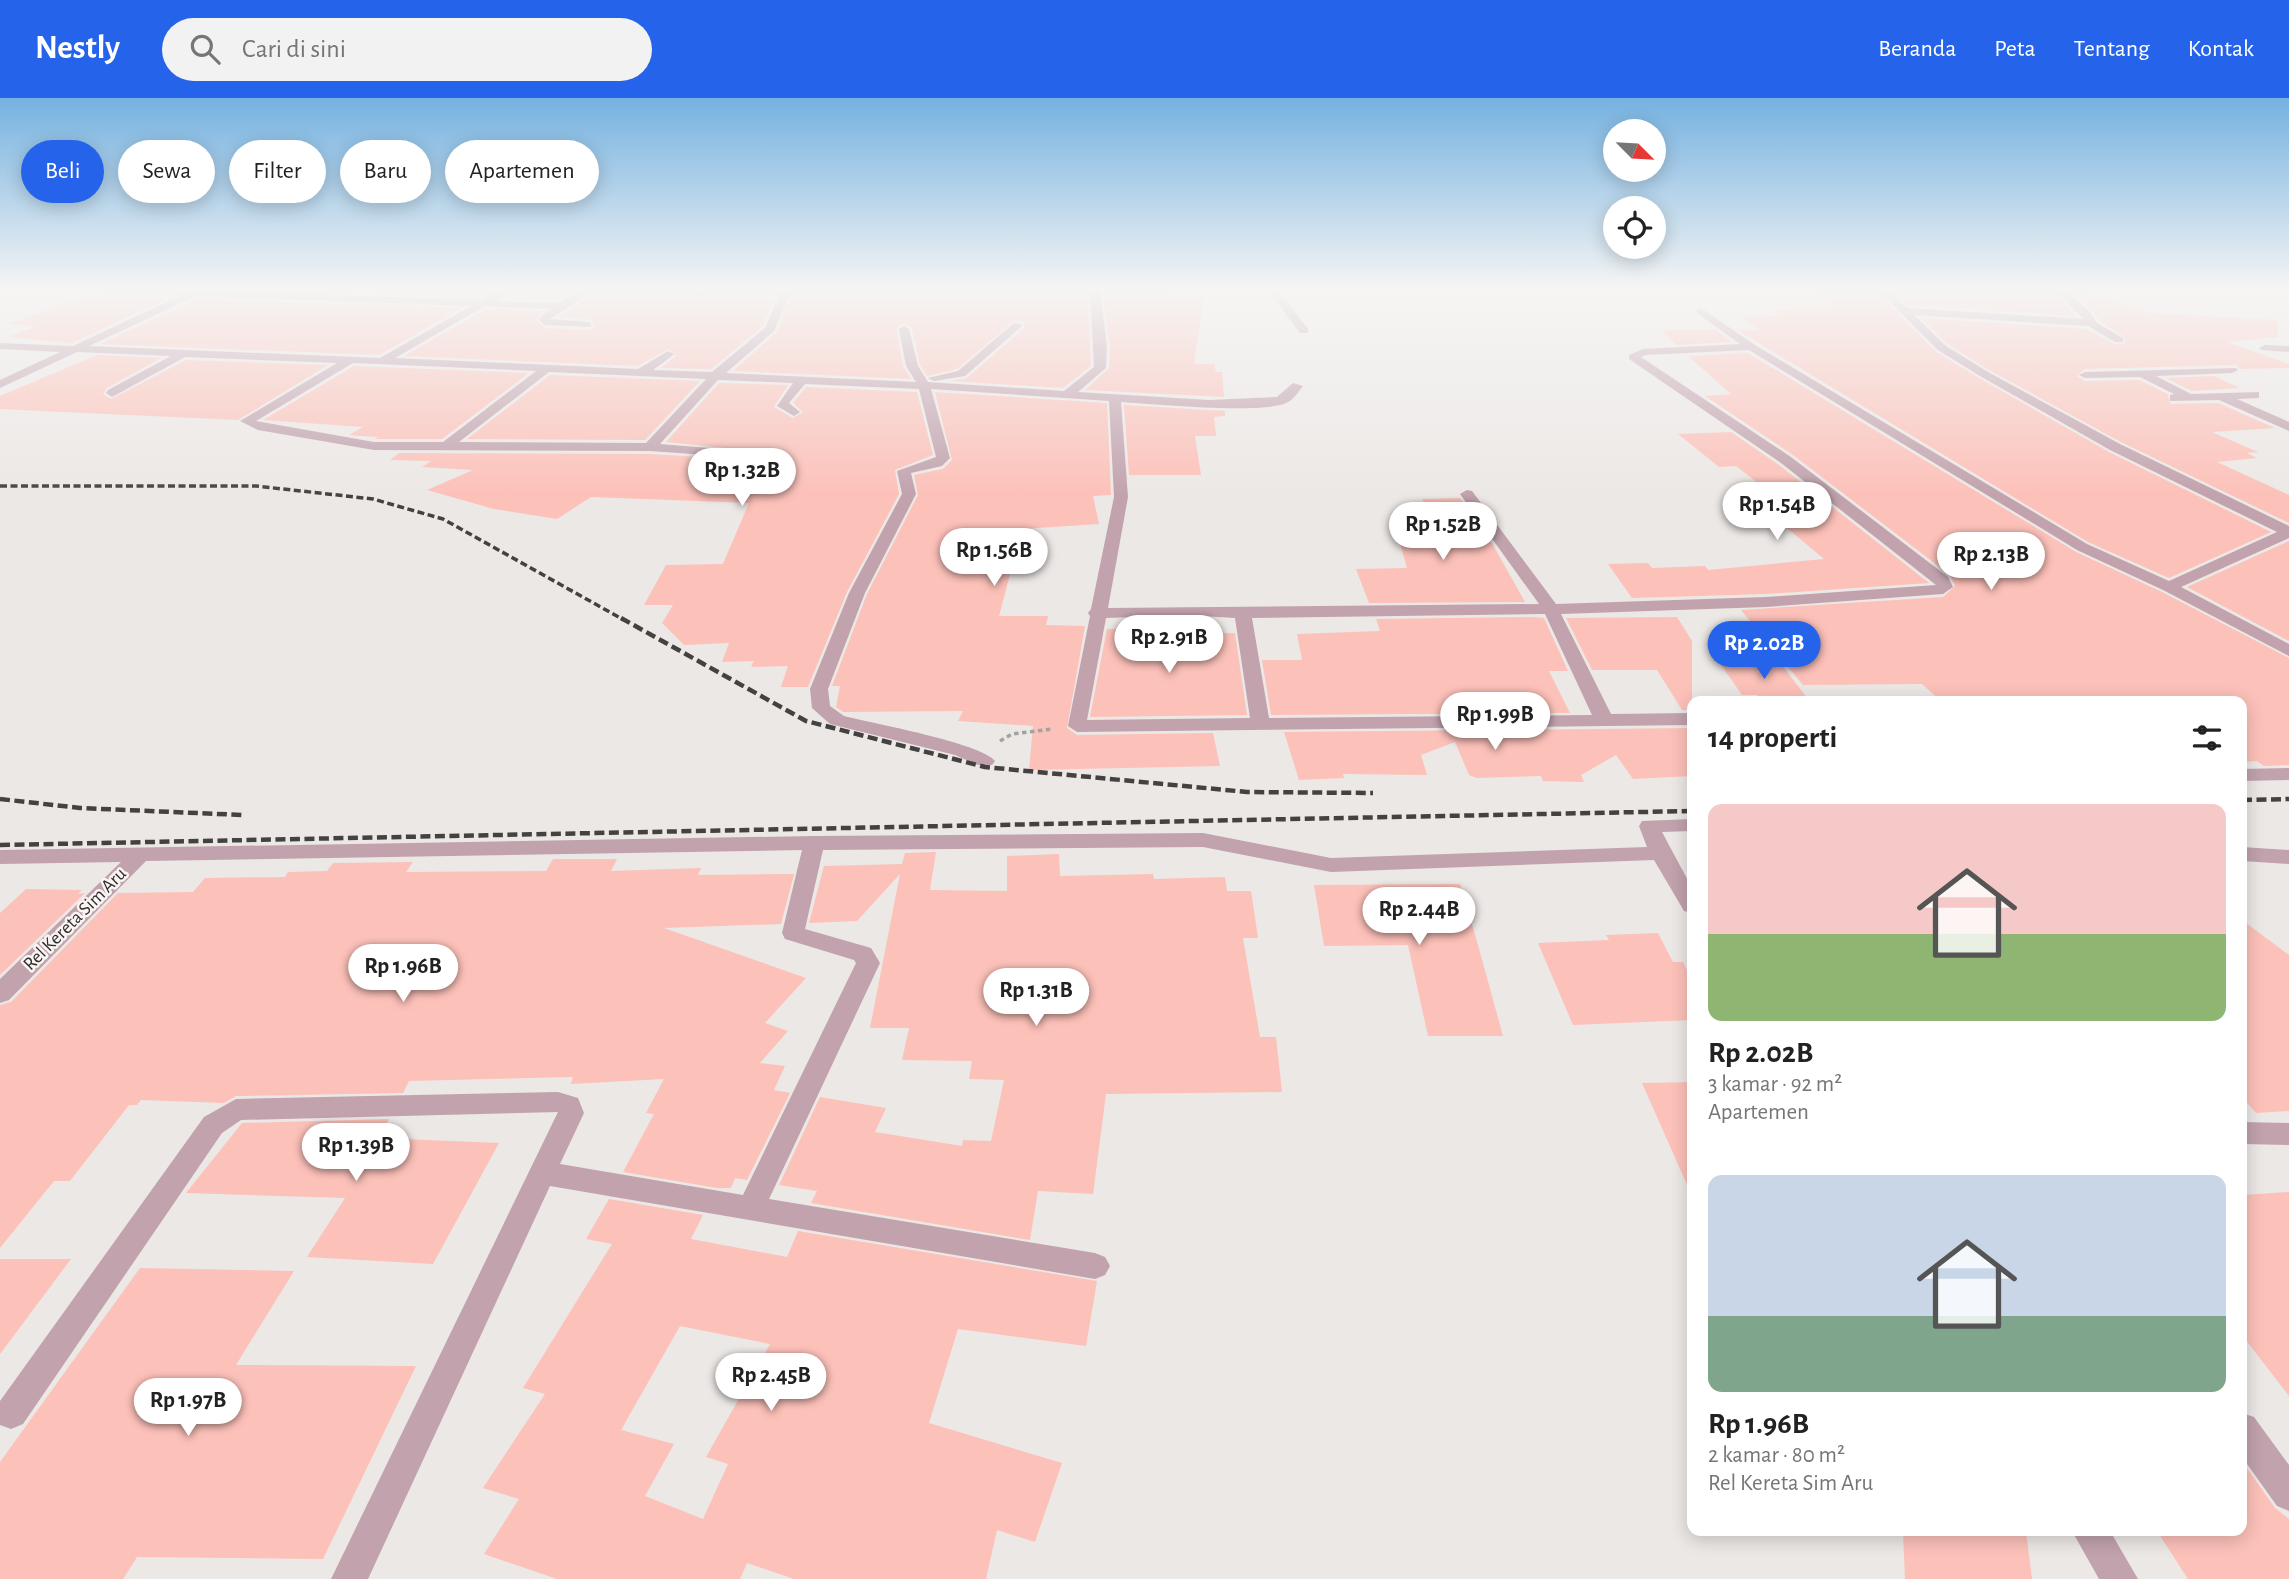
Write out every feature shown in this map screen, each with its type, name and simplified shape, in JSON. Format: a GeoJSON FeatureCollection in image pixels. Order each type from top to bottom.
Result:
{"type":"FeatureCollection","features":[{"type":"Feature","properties":{"kind":"street"},"geometry":{"type":"LineString","coordinates":[[0,384],[54,358]]}},
{"type":"Feature","properties":{"kind":"street"},"geometry":{"type":"LineString","coordinates":[[112,393],[175,358]]}},
{"type":"Feature","properties":{"kind":"street"},"geometry":{"type":"LineString","coordinates":[[297,358],[801,381],[921,383],[1257,404],[1285,399],[1297,386]]}},
{"type":"Feature","properties":{"kind":"street"},"geometry":{"type":"LineString","coordinates":[[382,361],[387,358]]}},
{"type":"Feature","properties":{"kind":"street"},"geometry":{"type":"LineString","coordinates":[[639,374],[662,358]]}},
{"type":"Feature","properties":{"kind":"street"},"geometry":{"type":"LineString","coordinates":[[650,447],[714,377],[736,358]]}},
{"type":"Feature","properties":{"kind":"street"},"geometry":{"type":"LineString","coordinates":[[913,358],[943,458],[937,463],[904,471],[909,494],[857,593],[819,690],[821,708],[837,719],[962,751],[985,761]]}},
{"type":"Feature","properties":{"kind":"street"},"geometry":{"type":"LineString","coordinates":[[921,383],[961,374],[979,358]]}},
{"type":"Feature","properties":{"kind":"street"},"geometry":{"type":"LineString","coordinates":[[1068,394],[1100,368],[1101,358]]}},
{"type":"Feature","properties":{"kind":"street"},"geometry":{"type":"LineString","coordinates":[[1096,613],[1185,610],[1243,612],[1551,609],[1766,602],[1934,591],[1945,587],[1942,580],[1786,460],[1635,358]]}},
{"type":"Feature","properties":{"kind":"street"},"geometry":{"type":"LineString","coordinates":[[1769,358],[2082,547],[2168,587],[2289,651]]}},
{"type":"Feature","properties":{"kind":"street"},"geometry":{"type":"LineString","coordinates":[[1958,358],[2115,447],[2289,532]]}},
{"type":"Feature","properties":{"kind":"street"},"geometry":{"type":"LineString","coordinates":[[350,360],[246,421],[258,426],[353,443],[445,447],[650,447],[729,453],[720,472]]}},
{"type":"Feature","properties":{"kind":"street"},"geometry":{"type":"LineString","coordinates":[[2119,360],[2187,396]]}},
{"type":"Feature","properties":{"kind":"street"},"geometry":{"type":"LineString","coordinates":[[445,447],[546,369]]}},
{"type":"Feature","properties":{"kind":"street"},"geometry":{"type":"LineString","coordinates":[[2085,375],[2232,370]]}},
{"type":"Feature","properties":{"kind":"street"},"geometry":{"type":"LineString","coordinates":[[794,412],[783,406],[783,403],[801,381]]}},
{"type":"Feature","properties":{"kind":"street"},"geometry":{"type":"LineString","coordinates":[[2170,399],[2187,396],[2255,395]]}},
{"type":"Feature","properties":{"kind":"street"},"geometry":{"type":"LineString","coordinates":[[1115,397],[1121,497],[1096,613],[1077,726],[1687,719]]}},
{"type":"Feature","properties":{"kind":"street"},"geometry":{"type":"LineString","coordinates":[[2220,397],[2289,427]]}},
{"type":"Feature","properties":{"kind":"street"},"geometry":{"type":"LineString","coordinates":[[1467,494],[1551,609],[1605,722]]}},
{"type":"Feature","properties":{"kind":"street"},"geometry":{"type":"LineString","coordinates":[[2168,587],[2289,532]]}},
{"type":"Feature","properties":{"kind":"street"},"geometry":{"type":"LineString","coordinates":[[1243,612],[1260,723]]}},
{"type":"Feature","properties":{"kind":"street"},"geometry":{"type":"LineString","coordinates":[[2247,775],[2289,774]]}},
{"type":"Feature","properties":{"kind":"street"},"geometry":{"type":"LineString","coordinates":[[1687,825],[1648,826],[1660,853],[1687,898]]}},
{"type":"Feature","properties":{"kind":"street"},"geometry":{"type":"LineString","coordinates":[[141,854],[814,843],[1203,840],[1239,844],[1312,863],[1331,865],[1660,853]]}},
{"type":"Feature","properties":{"kind":"street"},"geometry":{"type":"LineString","coordinates":[[751,1208],[868,963],[863,954],[793,933],[814,843]]}},
{"type":"Feature","properties":{"kind":"street","name":"Rel Kereta Sim Aru"},"geometry":{"type":"LineString","coordinates":[[0,857],[141,854]]}},
{"type":"Feature","properties":{"kind":"street","name":"Rel Kereta Sim Aru"},"geometry":{"type":"LineString","coordinates":[[0,994],[141,854]]}},
{"type":"Feature","properties":{"kind":"street"},"geometry":{"type":"LineString","coordinates":[[2247,854],[2289,857]]}},
{"type":"Feature","properties":{"kind":"street"},"geometry":{"type":"LineString","coordinates":[[4,1419],[213,1125],[223,1116],[236,1110],[558,1102],[569,1105],[571,1114],[349,1579]]}},
{"type":"Feature","properties":{"kind":"street"},"geometry":{"type":"LineString","coordinates":[[2247,1133],[2289,1134]]}},
{"type":"Feature","properties":{"kind":"street"},"geometry":{"type":"LineString","coordinates":[[542,1173],[1095,1266]]}},
{"type":"Feature","properties":{"kind":"street"},"geometry":{"type":"LineString","coordinates":[[2247,1436],[2289,1494]]}},
{"type":"Feature","properties":{"kind":"street"},"geometry":{"type":"LineString","coordinates":[[2092,1536],[2120,1579]]}},
{"type":"Feature","properties":{"kind":"path"},"geometry":{"type":"LineString","coordinates":[[985,761],[1000,740],[1012,734],[1077,726]]}},
{"type":"Feature","properties":{"kind":"building"},"geometry":{"type":"Polygon","coordinates":[[[90,358],[161,358],[107,388],[103,394],[111,399],[186,360],[328,365],[238,420],[0,409],[0,396],[90,358]]]}},
{"type":"Feature","properties":{"kind":"building"},"geometry":{"type":"Polygon","coordinates":[[[453,358],[652,358],[637,366],[453,358]]]}},
{"type":"Feature","properties":{"kind":"building"},"geometry":{"type":"Polygon","coordinates":[[[673,358],[724,358],[711,369],[661,368],[673,358]]]}},
{"type":"Feature","properties":{"kind":"building"},"geometry":{"type":"Polygon","coordinates":[[[748,358],[902,358],[911,379],[733,371],[748,358]]]}},
{"type":"Feature","properties":{"kind":"building"},"geometry":{"type":"Polygon","coordinates":[[[919,358],[970,358],[957,369],[927,376],[919,358]]]}},
{"type":"Feature","properties":{"kind":"building"},"geometry":{"type":"Polygon","coordinates":[[[990,358],[1091,358],[1091,366],[1063,388],[951,381],[967,378],[990,358]]]}},
{"type":"Feature","properties":{"kind":"building"},"geometry":{"type":"Polygon","coordinates":[[[1109,358],[1195,358],[1194,364],[1214,364],[1216,372],[1222,372],[1224,397],[1085,390],[1109,368],[1109,358]]]}},
{"type":"Feature","properties":{"kind":"building"},"geometry":{"type":"Polygon","coordinates":[[[1690,358],[1756,358],[2076,552],[2162,592],[2289,658],[2289,765],[2264,766],[2257,761],[2247,762],[2247,696],[1935,696],[1922,684],[1803,685],[1741,610],[1943,597],[1955,586],[1950,575],[1793,455],[1705,396],[1731,394],[1690,358]]]}},
{"type":"Feature","properties":{"kind":"building"},"geometry":{"type":"Polygon","coordinates":[[[1784,358],[1946,358],[2109,452],[2271,532],[2169,578],[2088,542],[1784,358]]]}},
{"type":"Feature","properties":{"kind":"building"},"geometry":{"type":"Polygon","coordinates":[[[1970,358],[2272,358],[2289,364],[2289,368],[2240,369],[2236,365],[2085,369],[2077,376],[2085,381],[2139,380],[2168,394],[2170,404],[2218,403],[2275,428],[2212,432],[2258,452],[2247,453],[2257,458],[2217,462],[2289,495],[2289,523],[2121,442],[1970,358]]]}},
{"type":"Feature","properties":{"kind":"building"},"geometry":{"type":"Polygon","coordinates":[[[354,366],[529,373],[442,439],[375,439],[378,437],[349,435],[363,427],[263,420],[354,366]]]}},
{"type":"Feature","properties":{"kind":"building"},"geometry":{"type":"Polygon","coordinates":[[[550,375],[700,381],[645,440],[467,439],[550,375]]]}},
{"type":"Feature","properties":{"kind":"building"},"geometry":{"type":"Polygon","coordinates":[[[2214,376],[2240,388],[2192,391],[2166,378],[2214,376]]]}},
{"type":"Feature","properties":{"kind":"building"},"geometry":{"type":"Polygon","coordinates":[[[719,383],[788,385],[774,407],[793,418],[803,412],[793,403],[806,387],[917,392],[933,455],[895,470],[899,494],[847,592],[808,687],[781,687],[788,666],[751,667],[754,661],[722,662],[729,643],[684,645],[662,623],[673,605],[644,605],[666,565],[723,564],[749,503],[591,497],[557,519],[494,509],[427,490],[473,470],[422,467],[431,461],[390,460],[399,453],[650,454],[717,458],[710,473],[721,478],[729,473],[738,454],[736,449],[666,442],[719,383]]]}},
{"type":"Feature","properties":{"kind":"building"},"geometry":{"type":"Polygon","coordinates":[[[935,392],[1107,403],[1111,495],[1093,496],[1099,524],[1022,529],[999,616],[1048,616],[1046,625],[1085,626],[1067,728],[1077,735],[1213,733],[1220,766],[1029,770],[1033,726],[958,721],[963,711],[843,712],[836,707],[840,686],[832,686],[867,594],[918,495],[914,475],[943,469],[952,460],[935,392]]]}},
{"type":"Feature","properties":{"kind":"building"},"geometry":{"type":"Polygon","coordinates":[[[1124,405],[1225,411],[1225,416],[1214,417],[1216,436],[1195,436],[1201,475],[1129,475],[1124,405]]]}},
{"type":"Feature","properties":{"kind":"building"},"geometry":{"type":"Polygon","coordinates":[[[1731,432],[1779,465],[1929,583],[1766,594],[1632,598],[1608,564],[1648,563],[1652,568],[1705,566],[1708,570],[1824,559],[1781,523],[1808,522],[1736,466],[1719,467],[1678,434],[1731,432]]]}},
{"type":"Feature","properties":{"kind":"building"},"geometry":{"type":"Polygon","coordinates":[[[1460,498],[1493,545],[1525,602],[1369,603],[1356,569],[1407,568],[1393,518],[1433,519],[1422,499],[1460,498]]]}},
{"type":"Feature","properties":{"kind":"building"},"geometry":{"type":"Polygon","coordinates":[[[2289,541],[2289,641],[2187,587],[2289,541]]]}},
{"type":"Feature","properties":{"kind":"building"},"geometry":{"type":"Polygon","coordinates":[[[1677,617],[1692,641],[1692,696],[1687,696],[1687,710],[1682,710],[1657,670],[1592,670],[1566,618],[1677,617]]]}},
{"type":"Feature","properties":{"kind":"building"},"geometry":{"type":"Polygon","coordinates":[[[1544,618],[1568,671],[1549,671],[1570,713],[1271,715],[1262,660],[1302,660],[1297,634],[1380,631],[1376,619],[1544,618]]]}},
{"type":"Feature","properties":{"kind":"building"},"geometry":{"type":"Polygon","coordinates":[[[1107,629],[1235,633],[1247,715],[1090,717],[1107,629]]]}},
{"type":"Feature","properties":{"kind":"building"},"geometry":{"type":"Polygon","coordinates":[[[1779,661],[1805,696],[1742,695],[1719,662],[1779,661]]]}},
{"type":"Feature","properties":{"kind":"building"},"geometry":{"type":"Polygon","coordinates":[[[1687,728],[1687,776],[1633,779],[1616,755],[1581,775],[1584,782],[1543,781],[1541,776],[1477,778],[1469,775],[1455,742],[1421,755],[1427,775],[1343,774],[1344,778],[1299,780],[1284,732],[1687,728]]]}},
{"type":"Feature","properties":{"kind":"building"},"geometry":{"type":"Polygon","coordinates":[[[936,852],[930,890],[1007,891],[1007,856],[1059,854],[1060,876],[1153,874],[1154,879],[1225,877],[1227,891],[1251,891],[1258,938],[1243,938],[1260,1037],[1276,1037],[1282,1092],[1106,1094],[1093,1194],[1038,1191],[1030,1240],[811,1203],[817,1191],[779,1185],[820,1097],[886,1108],[875,1132],[962,1146],[963,1140],[991,1141],[1004,1080],[969,1079],[972,1061],[902,1060],[909,1028],[870,1028],[900,874],[857,921],[809,923],[824,866],[902,864],[905,853],[936,852]]]}},
{"type":"Feature","properties":{"kind":"building"},"geometry":{"type":"Polygon","coordinates":[[[553,859],[617,859],[611,871],[701,868],[698,875],[794,874],[781,924],[664,928],[806,978],[765,1023],[788,1031],[760,1063],[785,1066],[774,1090],[790,1093],[747,1180],[735,1178],[731,1188],[717,1188],[623,1172],[654,1114],[646,1113],[664,1079],[571,1084],[573,1077],[409,1081],[403,1093],[236,1096],[224,1103],[141,1100],[137,1105],[129,1105],[70,1181],[54,1181],[0,1248],[0,1005],[11,1002],[118,893],[193,892],[205,878],[285,877],[288,872],[327,871],[333,863],[413,862],[406,872],[546,871],[553,859]]]}},
{"type":"Feature","properties":{"kind":"building"},"geometry":{"type":"Polygon","coordinates":[[[1460,884],[1503,1036],[1428,1036],[1408,945],[1324,946],[1314,885],[1460,884]]]}},
{"type":"Feature","properties":{"kind":"building"},"geometry":{"type":"Polygon","coordinates":[[[26,889],[82,890],[78,894],[85,893],[0,975],[0,913],[26,889]]]}},
{"type":"Feature","properties":{"kind":"building"},"geometry":{"type":"Polygon","coordinates":[[[2247,924],[2289,955],[2289,1111],[2256,1113],[2247,1103],[2247,924]]]}},
{"type":"Feature","properties":{"kind":"building"},"geometry":{"type":"Polygon","coordinates":[[[1658,933],[1673,962],[1683,962],[1687,970],[1687,1020],[1573,1025],[1538,943],[1609,940],[1606,935],[1658,933]]]}},
{"type":"Feature","properties":{"kind":"building"},"geometry":{"type":"Polygon","coordinates":[[[1687,1082],[1687,1185],[1642,1083],[1687,1082]]]}},
{"type":"Feature","properties":{"kind":"building"},"geometry":{"type":"Polygon","coordinates":[[[389,1119],[380,1138],[499,1143],[433,1264],[307,1257],[345,1198],[186,1193],[242,1123],[389,1119]]]}},
{"type":"Feature","properties":{"kind":"building"},"geometry":{"type":"Polygon","coordinates":[[[2289,1192],[2289,1396],[2247,1341],[2247,1195],[2289,1192]]]}},
{"type":"Feature","properties":{"kind":"building"},"geometry":{"type":"Polygon","coordinates":[[[609,1199],[703,1215],[691,1239],[787,1257],[798,1231],[1097,1281],[1086,1346],[958,1329],[929,1423],[1062,1463],[1035,1542],[997,1530],[986,1579],[794,1579],[747,1563],[740,1579],[557,1579],[484,1554],[519,1499],[483,1488],[545,1394],[523,1388],[612,1244],[586,1239],[609,1199]],[[680,1326],[621,1430],[674,1444],[645,1496],[703,1519],[728,1464],[706,1457],[770,1344],[680,1326]]]}},
{"type":"Feature","properties":{"kind":"building"},"geometry":{"type":"Polygon","coordinates":[[[0,1259],[71,1259],[0,1354],[0,1259]]]}},
{"type":"Feature","properties":{"kind":"building"},"geometry":{"type":"Polygon","coordinates":[[[140,1268],[294,1271],[236,1365],[416,1366],[323,1559],[137,1557],[123,1579],[0,1579],[0,1462],[140,1268]]]}},
{"type":"Feature","properties":{"kind":"building"},"geometry":{"type":"Polygon","coordinates":[[[2247,1468],[2275,1508],[2289,1519],[2289,1579],[2188,1579],[2160,1536],[2247,1536],[2247,1468]]]}},
{"type":"Feature","properties":{"kind":"building"},"geometry":{"type":"Polygon","coordinates":[[[1903,1536],[2027,1536],[2032,1579],[1905,1579],[1903,1536]]]}},
{"type":"Feature","properties":{"kind":"railway"},"geometry":{"type":"LineString","coordinates":[[0,486],[256,486],[373,499],[443,519],[624,620]]}},
{"type":"Feature","properties":{"kind":"railway"},"geometry":{"type":"LineString","coordinates":[[621,618],[806,721],[985,767],[1247,792],[1373,793]]}},
{"type":"Feature","properties":{"kind":"railway"},"geometry":{"type":"LineString","coordinates":[[0,799],[80,808],[243,815]]}},
{"type":"Feature","properties":{"kind":"railway"},"geometry":{"type":"LineString","coordinates":[[2247,800],[2289,799]]}},
{"type":"Feature","properties":{"kind":"railway"},"geometry":{"type":"LineString","coordinates":[[0,845],[1687,811]]}}]}
